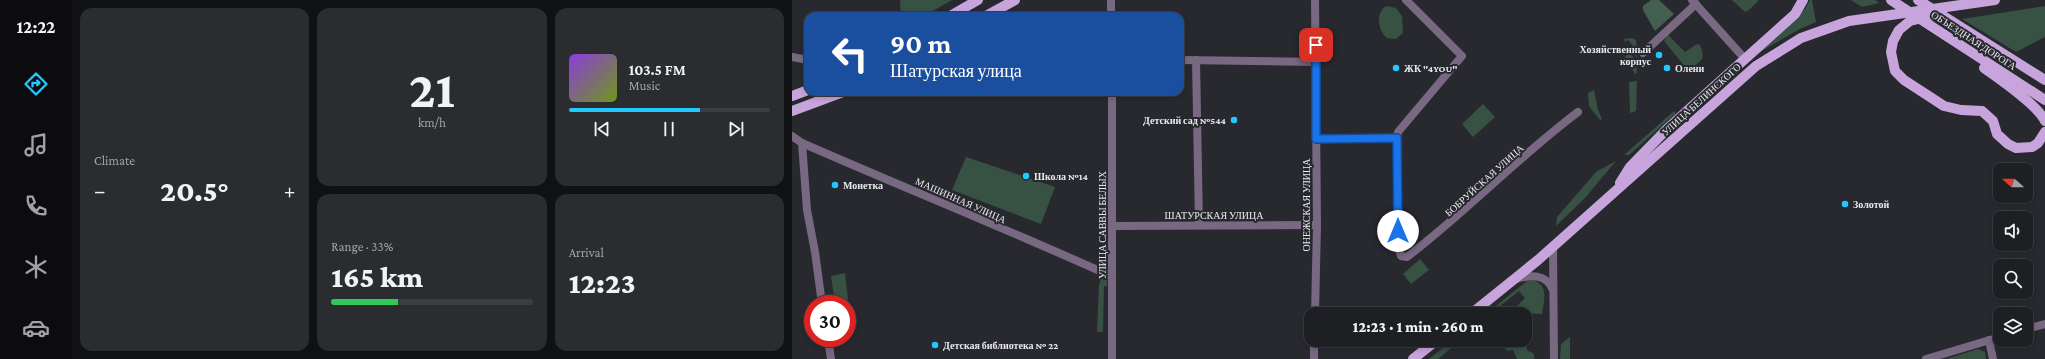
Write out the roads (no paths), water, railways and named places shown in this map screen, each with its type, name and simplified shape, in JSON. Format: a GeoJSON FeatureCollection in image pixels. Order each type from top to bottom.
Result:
{"type":"FeatureCollection","features":[{"type":"Feature","properties":{"kind":"main road"},"geometry":{"type":"LineString","coordinates":[[957,12],[978,0]]}},
{"type":"Feature","properties":{"kind":"main road"},"geometry":{"type":"LineString","coordinates":[[993,12],[1015,0]]}},
{"type":"Feature","properties":{"kind":"main road"},"geometry":{"type":"LineString","coordinates":[[1616,190],[1630,167],[1668,128],[1795,14],[1803,0]]}},
{"type":"Feature","properties":{"kind":"main road","name":"ОБЪЕЗДНАЯ ДОРОГА"},"geometry":{"type":"LineString","coordinates":[[1891,0],[2045,100]]}},
{"type":"Feature","properties":{"kind":"main road","name":"ОБЪЕЗДНАЯ ДОРОГА"},"geometry":{"type":"LineString","coordinates":[[1918,0],[2045,80]]}},
{"type":"Feature","properties":{"kind":"main road","name":"УЛИЦА БЕЛИНСКОГО"},"geometry":{"type":"LineString","coordinates":[[1480,307],[1515,280],[1553,247],[1756,66],[1802,38],[1849,20],[1995,0]]}},
{"type":"Feature","properties":{"kind":"main road"},"geometry":{"type":"LineString","coordinates":[[1958,6],[1947,12],[1910,21],[1899,30],[1893,41],[1891,52],[1895,71],[1898,75],[1922,93],[1944,106],[1953,109],[1982,111],[1993,121],[1997,134],[2008,144],[2016,148],[2032,147],[2038,143],[2045,132]]}},
{"type":"Feature","properties":{"kind":"main road"},"geometry":{"type":"LineString","coordinates":[[1946,36],[1966,54],[2019,94],[2043,116],[2045,121]]}},
{"type":"Feature","properties":{"kind":"main road"},"geometry":{"type":"LineString","coordinates":[[792,96],[804,92]]}},
{"type":"Feature","properties":{"kind":"main road"},"geometry":{"type":"LineString","coordinates":[[792,112],[833,96]]}},
{"type":"Feature","properties":{"kind":"main road"},"geometry":{"type":"LineString","coordinates":[[1413,359],[1428,347]]}},
{"type":"Feature","properties":{"kind":"street"},"geometry":{"type":"LineString","coordinates":[[1111,0],[1111,12]]}},
{"type":"Feature","properties":{"kind":"street","name":"ОНЕЖСКАЯ УЛИЦА"},"geometry":{"type":"LineString","coordinates":[[1315,0],[1317,225],[1315,307]]}},
{"type":"Feature","properties":{"kind":"street"},"geometry":{"type":"LineString","coordinates":[[1316,139],[1397,138],[1398,132],[1462,56],[1406,0]]}},
{"type":"Feature","properties":{"kind":"street"},"geometry":{"type":"LineString","coordinates":[[1643,53],[1694,2],[1745,59]]}},
{"type":"Feature","properties":{"kind":"street"},"geometry":{"type":"LineString","coordinates":[[792,57],[804,59]]}},
{"type":"Feature","properties":{"kind":"street"},"geometry":{"type":"LineString","coordinates":[[1184,60],[1316,62]]}},
{"type":"Feature","properties":{"kind":"street"},"geometry":{"type":"LineString","coordinates":[[1196,60],[1200,225]]}},
{"type":"Feature","properties":{"kind":"street","name":"УЛИЦА САВВЫ БЕЛЫХ"},"geometry":{"type":"LineString","coordinates":[[1112,96],[1112,359]]}},
{"type":"Feature","properties":{"kind":"street","name":"БОБРУЙСКАЯ УЛИЦА"},"geometry":{"type":"LineString","coordinates":[[1397,138],[1398,247],[1400,256],[1406,257],[1436,235],[1545,137],[1578,112]]}},
{"type":"Feature","properties":{"kind":"street","name":"МАШИННАЯ УЛИЦА"},"geometry":{"type":"LineString","coordinates":[[792,136],[802,143],[969,213],[1023,239],[1111,276]]}},
{"type":"Feature","properties":{"kind":"street"},"geometry":{"type":"LineString","coordinates":[[802,143],[806,210],[815,252],[821,295]]}},
{"type":"Feature","properties":{"kind":"street","name":"ШАТУРСКАЯ УЛИЦА"},"geometry":{"type":"LineString","coordinates":[[1112,226],[1317,225]]}},
{"type":"Feature","properties":{"kind":"street"},"geometry":{"type":"LineString","coordinates":[[1553,247],[1554,359]]}},
{"type":"Feature","properties":{"kind":"street"},"geometry":{"type":"LineString","coordinates":[[1515,280],[1527,276],[1538,276],[1548,281],[1554,293]]}},
{"type":"Feature","properties":{"kind":"street"},"geometry":{"type":"LineString","coordinates":[[2033,327],[2045,324]]}},
{"type":"Feature","properties":{"kind":"street"},"geometry":{"type":"LineString","coordinates":[[1926,359],[1993,338]]}},
{"type":"Feature","properties":{"kind":"street"},"geometry":{"type":"LineString","coordinates":[[1988,340],[1993,359]]}},
{"type":"Feature","properties":{"kind":"street"},"geometry":{"type":"LineString","coordinates":[[829,347],[831,359]]}},
{"type":"Feature","properties":{"kind":"street"},"geometry":{"type":"LineString","coordinates":[[1314,347],[1314,359]]}},
{"type":"Feature","properties":{"kind":"place","name":"Хозяйственный корпус"},"geometry":{"type":"Point","coordinates":[1659,55]}},
{"type":"Feature","properties":{"kind":"place","name":"ЖК \"4YOU\""},"geometry":{"type":"Point","coordinates":[1396,68]}},
{"type":"Feature","properties":{"kind":"place","name":"Олени"},"geometry":{"type":"Point","coordinates":[1667,68]}},
{"type":"Feature","properties":{"kind":"place","name":"Детский сад №544"},"geometry":{"type":"Point","coordinates":[1234,120]}},
{"type":"Feature","properties":{"kind":"place","name":"Школа №14"},"geometry":{"type":"Point","coordinates":[1026,176]}},
{"type":"Feature","properties":{"kind":"place","name":"Монетка"},"geometry":{"type":"Point","coordinates":[835,185]}},
{"type":"Feature","properties":{"kind":"place","name":"Золотой"},"geometry":{"type":"Point","coordinates":[1845,204]}},
{"type":"Feature","properties":{"kind":"place","name":"Детская библиотека № 22"},"geometry":{"type":"Point","coordinates":[935,345]}}]}
